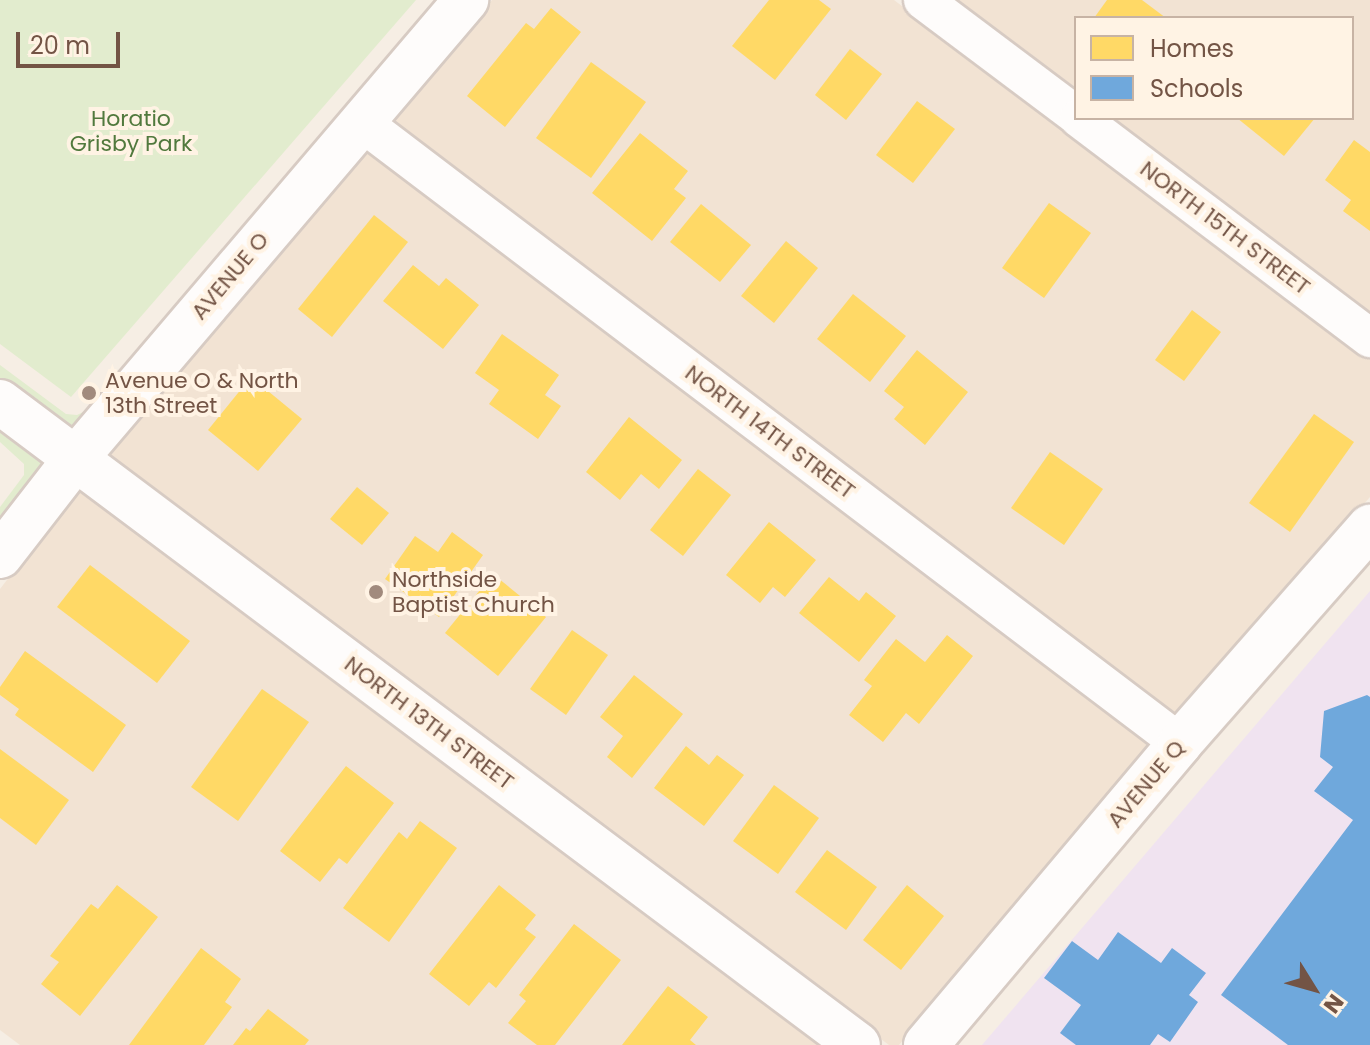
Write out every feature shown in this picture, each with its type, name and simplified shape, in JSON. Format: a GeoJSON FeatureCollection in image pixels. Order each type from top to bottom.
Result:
{"type":"FeatureCollection","features":[{"type":"Feature","properties":{"kind":"street","name":"AVENUE O"},"geometry":{"type":"LineString","coordinates":[[0,556],[76,458],[466,0]]}},
{"type":"Feature","properties":{"kind":"street","name":"NORTH 15TH STREET"},"geometry":{"type":"LineString","coordinates":[[923,0],[1074,114]]}},
{"type":"Feature","properties":{"kind":"street","name":"NORTH 15TH STREET"},"geometry":{"type":"LineString","coordinates":[[1082,120],[1370,338]]}},
{"type":"Feature","properties":{"kind":"street","name":"NORTH 14TH STREET"},"geometry":{"type":"LineString","coordinates":[[360,121],[1180,743]]}},
{"type":"Feature","properties":{"kind":"street","name":"NORTH 13TH STREET"},"geometry":{"type":"LineString","coordinates":[[0,402],[858,1045]]}},
{"type":"Feature","properties":{"kind":"street","name":"AVENUE Q"},"geometry":{"type":"LineString","coordinates":[[926,1045],[1180,743],[1370,527]]}},
{"type":"Feature","properties":{"kind":"shaded area"},"geometry":{"type":"Polygon","coordinates":[[[492,0],[894,0],[1370,360],[1370,497],[1176,718],[388,120],[492,0]]]}},
{"type":"Feature","properties":{"kind":"shaded area"},"geometry":{"type":"Polygon","coordinates":[[[952,0],[1370,0],[1370,315],[1112,120],[1354,120],[1354,16],[1074,16],[1074,92],[952,0]]]}},
{"type":"Feature","properties":{"kind":"shaded area"},"geometry":{"type":"Polygon","coordinates":[[[364,147],[1153,745],[899,1045],[889,1045],[103,456],[364,147]]]}},
{"type":"Feature","properties":{"kind":"shaded area"},"geometry":{"type":"Polygon","coordinates":[[[79,486],[828,1045],[20,1045],[0,1030],[0,589],[79,486]]]}},
{"type":"Feature","properties":{"kind":"shaded area"},"geometry":{"type":"Polygon","coordinates":[[[1370,591],[1370,1045],[982,1045],[1370,591]]]}},
{"type":"Feature","properties":{"kind":"green space","name":"Horatio Grisby Park"},"geometry":{"type":"Polygon","coordinates":[[[0,0],[416,0],[71,397],[0,344],[0,0]]]}},
{"type":"Feature","properties":{"kind":"green space"},"geometry":{"type":"Polygon","coordinates":[[[216,260],[70,432],[0,380],[0,365],[66,414],[77,415],[87,410],[216,260]]]}},
{"type":"Feature","properties":{"kind":"green space"},"geometry":{"type":"Polygon","coordinates":[[[0,425],[48,461],[0,523],[0,507],[24,475],[24,464],[0,442],[0,425]]]}},
{"type":"Feature","properties":{"kind":"building: Homes"},"geometry":{"type":"Polygon","coordinates":[[[769,0],[819,0],[831,9],[775,80],[732,46],[769,0]]]}},
{"type":"Feature","properties":{"kind":"building: Homes"},"geometry":{"type":"Polygon","coordinates":[[[1107,0],[1142,0],[1163,16],[1095,16],[1107,0]]]}},
{"type":"Feature","properties":{"kind":"building: Homes"},"geometry":{"type":"Polygon","coordinates":[[[551,8],[581,32],[505,127],[467,96],[526,23],[534,29],[551,8]]]}},
{"type":"Feature","properties":{"kind":"building: Homes"},"geometry":{"type":"Polygon","coordinates":[[[850,49],[882,74],[846,120],[815,95],[850,49]]]}},
{"type":"Feature","properties":{"kind":"building: Homes"},"geometry":{"type":"Polygon","coordinates":[[[591,62],[646,102],[591,178],[536,138],[591,62]]]}},
{"type":"Feature","properties":{"kind":"building: Homes"},"geometry":{"type":"Polygon","coordinates":[[[917,101],[955,129],[913,183],[876,155],[917,101]]]}},
{"type":"Feature","properties":{"kind":"building: Homes"},"geometry":{"type":"Polygon","coordinates":[[[1239,120],[1313,120],[1284,156],[1239,120]]]}},
{"type":"Feature","properties":{"kind":"building: Homes"},"geometry":{"type":"Polygon","coordinates":[[[640,133],[688,171],[674,189],[686,198],[652,241],[592,193],[640,133]]]}},
{"type":"Feature","properties":{"kind":"building: Homes"},"geometry":{"type":"Polygon","coordinates":[[[1354,140],[1370,152],[1370,231],[1343,211],[1351,200],[1325,180],[1354,140]]]}},
{"type":"Feature","properties":{"kind":"building: Homes"},"geometry":{"type":"Polygon","coordinates":[[[1049,203],[1091,233],[1044,298],[1002,268],[1049,203]]]}},
{"type":"Feature","properties":{"kind":"building: Homes"},"geometry":{"type":"Polygon","coordinates":[[[701,204],[751,245],[720,282],[670,242],[701,204]]]}},
{"type":"Feature","properties":{"kind":"building: Homes"},"geometry":{"type":"Polygon","coordinates":[[[374,215],[408,242],[332,337],[298,309],[374,215]]]}},
{"type":"Feature","properties":{"kind":"building: Homes"},"geometry":{"type":"Polygon","coordinates":[[[786,241],[818,268],[774,323],[741,296],[786,241]]]}},
{"type":"Feature","properties":{"kind":"building: Homes"},"geometry":{"type":"Polygon","coordinates":[[[413,265],[439,286],[446,278],[479,305],[443,349],[383,301],[413,265]]]}},
{"type":"Feature","properties":{"kind":"building: Homes"},"geometry":{"type":"Polygon","coordinates":[[[853,294],[906,336],[870,382],[817,339],[853,294]]]}},
{"type":"Feature","properties":{"kind":"building: Homes"},"geometry":{"type":"Polygon","coordinates":[[[1192,310],[1221,332],[1184,381],[1155,360],[1192,310]]]}},
{"type":"Feature","properties":{"kind":"building: Homes"},"geometry":{"type":"Polygon","coordinates":[[[502,334],[559,375],[545,395],[561,406],[538,439],[489,404],[499,390],[475,373],[502,334]]]}},
{"type":"Feature","properties":{"kind":"building: Homes"},"geometry":{"type":"Polygon","coordinates":[[[917,350],[968,392],[925,445],[894,419],[904,407],[884,391],[917,350]]]}},
{"type":"Feature","properties":{"kind":"building: Homes"},"geometry":{"type":"Polygon","coordinates":[[[251,377],[302,419],[258,471],[208,430],[251,377]]]}},
{"type":"Feature","properties":{"kind":"building: Homes"},"geometry":{"type":"Polygon","coordinates":[[[1314,414],[1354,442],[1290,532],[1249,503],[1314,414]]]}},
{"type":"Feature","properties":{"kind":"building: Homes"},"geometry":{"type":"Polygon","coordinates":[[[629,417],[682,460],[659,489],[641,474],[620,500],[586,472],[629,417]]]}},
{"type":"Feature","properties":{"kind":"building: Homes"},"geometry":{"type":"Polygon","coordinates":[[[1050,452],[1103,489],[1064,545],[1011,508],[1050,452]]]}},
{"type":"Feature","properties":{"kind":"building: Homes"},"geometry":{"type":"Polygon","coordinates":[[[698,469],[731,495],[683,556],[650,530],[698,469]]]}},
{"type":"Feature","properties":{"kind":"building: Homes"},"geometry":{"type":"Polygon","coordinates":[[[357,487],[389,513],[362,545],[330,519],[357,487]]]}},
{"type":"Feature","properties":{"kind":"building: Homes"},"geometry":{"type":"Polygon","coordinates":[[[769,522],[816,560],[785,597],[773,587],[760,603],[726,575],[769,522]]]}},
{"type":"Feature","properties":{"kind":"building: Homes"},"geometry":{"type":"Polygon","coordinates":[[[452,532],[483,555],[439,617],[385,579],[415,536],[438,552],[452,532]]]}},
{"type":"Feature","properties":{"kind":"building: Homes"},"geometry":{"type":"Polygon","coordinates":[[[90,565],[190,641],[157,683],[57,607],[90,565]]]}},
{"type":"Feature","properties":{"kind":"building: Homes"},"geometry":{"type":"Polygon","coordinates":[[[493,574],[546,617],[498,676],[445,633],[493,574]]]}},
{"type":"Feature","properties":{"kind":"building: Homes"},"geometry":{"type":"Polygon","coordinates":[[[829,577],[859,601],[866,592],[896,616],[859,662],[799,613],[829,577]]]}},
{"type":"Feature","properties":{"kind":"building: Homes"},"geometry":{"type":"Polygon","coordinates":[[[572,630],[608,655],[566,715],[530,689],[572,630]]]}},
{"type":"Feature","properties":{"kind":"building: Homes"},"geometry":{"type":"Polygon","coordinates":[[[947,635],[973,656],[919,724],[906,713],[883,742],[849,715],[872,686],[864,680],[896,639],[925,662],[947,635]]]}},
{"type":"Feature","properties":{"kind":"building: Homes"},"geometry":{"type":"Polygon","coordinates":[[[25,651],[126,725],[93,772],[15,715],[19,709],[0,695],[0,687],[25,651]]]}},
{"type":"Feature","properties":{"kind":"building: Homes"},"geometry":{"type":"Polygon","coordinates":[[[634,675],[683,714],[632,778],[607,757],[623,736],[600,717],[634,675]]]}},
{"type":"Feature","properties":{"kind":"building: Homes"},"geometry":{"type":"Polygon","coordinates":[[[262,689],[309,722],[238,821],[191,787],[262,689]]]}},
{"type":"Feature","properties":{"kind":"building: Homes"},"geometry":{"type":"Polygon","coordinates":[[[686,746],[709,765],[717,755],[744,775],[704,826],[654,788],[686,746]]]}},
{"type":"Feature","properties":{"kind":"building: Homes"},"geometry":{"type":"Polygon","coordinates":[[[0,749],[69,800],[36,845],[0,818],[0,749]]]}},
{"type":"Feature","properties":{"kind":"building: Homes"},"geometry":{"type":"Polygon","coordinates":[[[346,766],[394,803],[347,864],[339,858],[320,882],[280,851],[346,766]]]}},
{"type":"Feature","properties":{"kind":"building: Homes"},"geometry":{"type":"Polygon","coordinates":[[[774,785],[819,818],[778,874],[733,841],[774,785]]]}},
{"type":"Feature","properties":{"kind":"building: Homes"},"geometry":{"type":"Polygon","coordinates":[[[420,821],[457,848],[389,942],[343,908],[399,832],[407,839],[420,821]]]}},
{"type":"Feature","properties":{"kind":"building: Homes"},"geometry":{"type":"Polygon","coordinates":[[[827,850],[877,887],[846,930],[795,892],[827,850]]]}},
{"type":"Feature","properties":{"kind":"building: Homes"},"geometry":{"type":"Polygon","coordinates":[[[117,885],[158,917],[80,1016],[41,984],[59,962],[50,956],[91,904],[98,909],[117,885]]]}},
{"type":"Feature","properties":{"kind":"building: Homes"},"geometry":{"type":"Polygon","coordinates":[[[499,885],[536,915],[525,929],[536,937],[496,988],[489,982],[469,1006],[429,974],[499,885]]]}},
{"type":"Feature","properties":{"kind":"building: Homes"},"geometry":{"type":"Polygon","coordinates":[[[907,885],[944,916],[901,970],[863,940],[907,885]]]}},
{"type":"Feature","properties":{"kind":"building: Homes"},"geometry":{"type":"Polygon","coordinates":[[[574,924],[621,960],[555,1045],[537,1045],[508,1023],[526,1001],[519,995],[574,924]]]}},
{"type":"Feature","properties":{"kind":"building: Homes"},"geometry":{"type":"Polygon","coordinates":[[[201,948],[241,979],[225,1002],[232,1007],[204,1045],[129,1045],[201,948]]]}},
{"type":"Feature","properties":{"kind":"building: Homes"},"geometry":{"type":"Polygon","coordinates":[[[668,986],[708,1017],[690,1040],[696,1045],[622,1045],[668,986]]]}},
{"type":"Feature","properties":{"kind":"building: Homes"},"geometry":{"type":"Polygon","coordinates":[[[268,1009],[309,1040],[305,1045],[233,1045],[246,1028],[250,1031],[268,1009]]]}},
{"type":"Feature","properties":{"kind":"building: Schools"},"geometry":{"type":"Polygon","coordinates":[[[1367,695],[1370,697],[1370,1045],[1288,1045],[1221,995],[1353,820],[1314,791],[1333,767],[1320,757],[1324,711],[1367,695]]]}},
{"type":"Feature","properties":{"kind":"building: Schools"},"geometry":{"type":"Polygon","coordinates":[[[1118,932],[1161,963],[1172,948],[1206,973],[1189,995],[1198,1002],[1170,1042],[1158,1034],[1150,1045],[1076,1045],[1060,1033],[1081,1005],[1044,978],[1072,941],[1098,960],[1118,932]]]}},
{"type":"Feature","properties":{"kind":"place","name":"Avenue O & North 13th Street"},"geometry":{"type":"Point","coordinates":[89,393]}},
{"type":"Feature","properties":{"kind":"place","name":"Northside Baptist Church"},"geometry":{"type":"Point","coordinates":[376,592]}}]}
